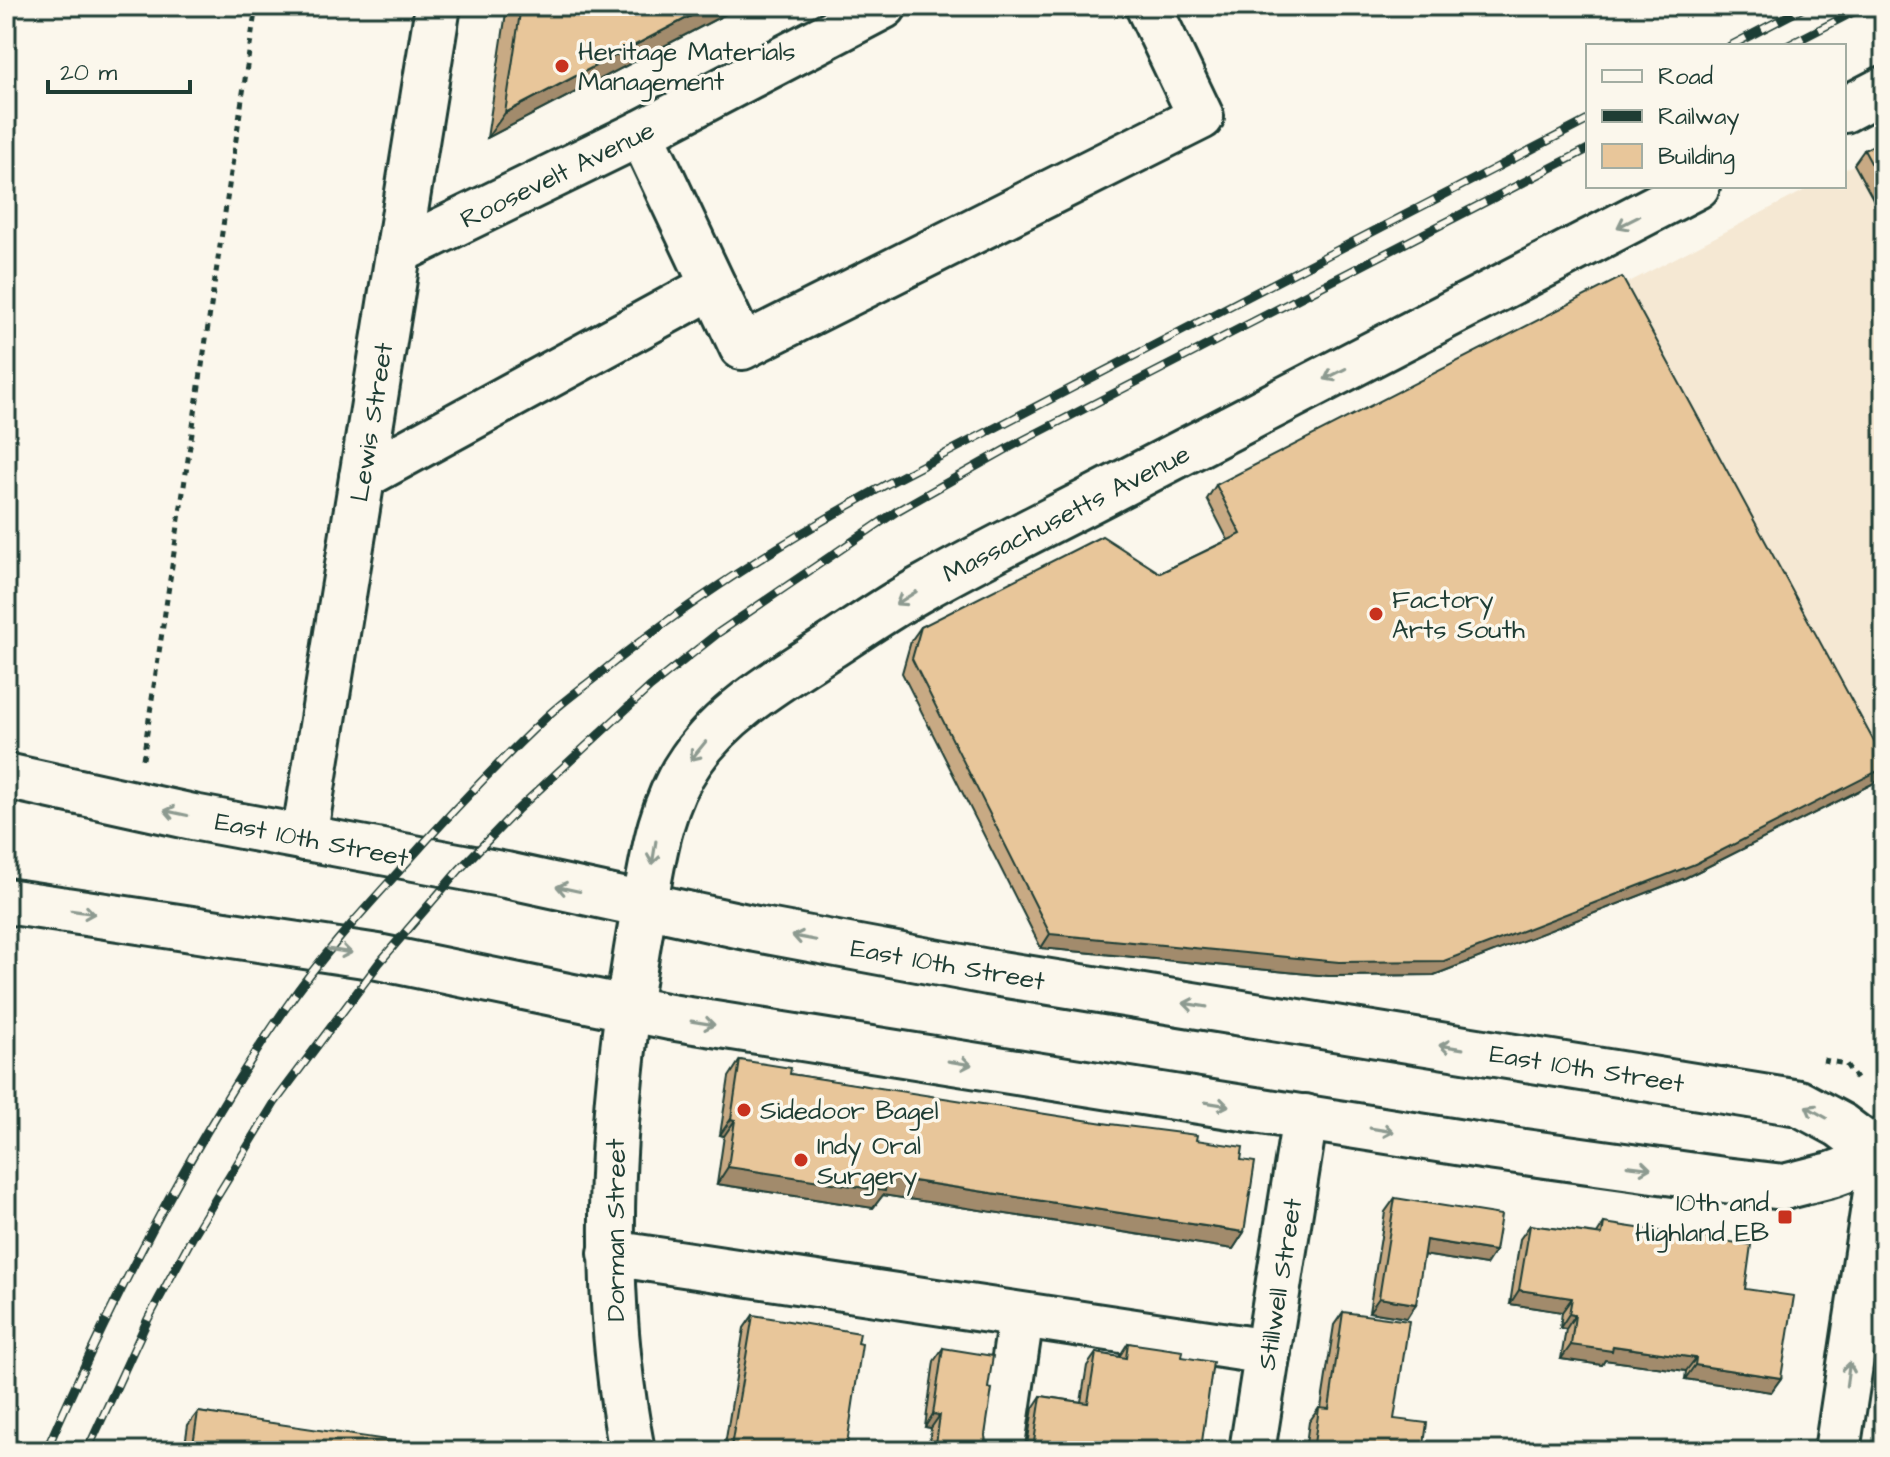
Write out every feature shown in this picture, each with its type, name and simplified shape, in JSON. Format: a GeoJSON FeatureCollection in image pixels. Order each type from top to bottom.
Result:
{"type":"FeatureCollection","features":[{"type":"Feature","properties":{"kind":"street","name":"Lewis Street"},"geometry":{"type":"LineString","coordinates":[[304,838],[438,6]]}},
{"type":"Feature","properties":{"kind":"street","name":"Roosevelt Avenue"},"geometry":{"type":"LineString","coordinates":[[399,251],[641,133],[884,6]]}},
{"type":"Feature","properties":{"kind":"street"},"geometry":{"type":"LineString","coordinates":[[641,133],[742,347],[1201,117],[1148,6]]}},
{"type":"Feature","properties":{"kind":"street"},"geometry":{"type":"LineString","coordinates":[[1846,109],[1884,89]]}},
{"type":"Feature","properties":{"kind":"street","name":"Massachusetts Avenue"},"geometry":{"type":"LineString","coordinates":[[627,1008],[655,843],[668,801],[689,762],[711,735],[745,703],[921,589],[1693,188]]}},
{"type":"Feature","properties":{"kind":"street"},"geometry":{"type":"LineString","coordinates":[[362,477],[713,286]]}},
{"type":"Feature","properties":{"kind":"street","name":"East 10th Street"},"geometry":{"type":"LineString","coordinates":[[6,776],[304,838],[506,875],[645,906],[988,972],[1799,1103],[1883,1151]]}},
{"type":"Feature","properties":{"kind":"street"},"geometry":{"type":"LineString","coordinates":[[6,901],[378,957],[687,1020],[1482,1146],[1784,1187],[1831,1175],[1883,1151]]}},
{"type":"Feature","properties":{"kind":"street","name":"Dorman Street"},"geometry":{"type":"LineString","coordinates":[[627,1008],[611,1189],[611,1253],[616,1350],[632,1451]]}},
{"type":"Feature","properties":{"kind":"street","name":"Stillwell Street"},"geometry":{"type":"LineString","coordinates":[[1252,1451],[1305,1117]]}},
{"type":"Feature","properties":{"kind":"street"},"geometry":{"type":"LineString","coordinates":[[1837,1451],[1883,1151]]}},
{"type":"Feature","properties":{"kind":"street"},"geometry":{"type":"LineString","coordinates":[[611,1253],[1268,1352]]}},
{"type":"Feature","properties":{"kind":"street"},"geometry":{"type":"LineString","coordinates":[[1001,1451],[1021,1317]]}},
{"type":"Feature","properties":{"kind":"path"},"geometry":{"type":"LineString","coordinates":[[143,764],[256,6]]}},
{"type":"Feature","properties":{"kind":"shaded area","name":"Factory Arts South"},"geometry":{"type":"Polygon","coordinates":[[[1884,149],[1884,779],[1685,878],[1434,975],[1329,976],[1041,948],[902,673],[911,641],[1151,587],[1231,548],[1612,291],[1809,188],[1846,188],[1846,169],[1884,149]]]}},
{"type":"Feature","properties":{"kind":"building","name":"Heritage Materials Management"},"geometry":{"type":"Polygon","coordinates":[[[521,6],[710,6],[505,113],[521,6]]]}},
{"type":"Feature","properties":{"kind":"building"},"geometry":{"type":"Polygon","coordinates":[[[1884,140],[1884,187],[1864,150],[1884,140]]]}},
{"type":"Feature","properties":{"kind":"building","name":"Factory Arts South"},"geometry":{"type":"Polygon","coordinates":[[[1622,277],[1884,760],[1884,768],[1695,864],[1444,961],[1339,962],[1050,934],[912,659],[921,627],[1102,536],[1160,573],[1241,534],[1216,485],[1622,277]]]}},
{"type":"Feature","properties":{"kind":"building"},"geometry":{"type":"Polygon","coordinates":[[[740,1060],[791,1068],[790,1074],[1197,1135],[1196,1140],[1243,1147],[1241,1160],[1255,1162],[1244,1232],[887,1177],[885,1191],[728,1167],[740,1060]]]}},
{"type":"Feature","properties":{"kind":"building"},"geometry":{"type":"Polygon","coordinates":[[[1395,1198],[1501,1215],[1495,1251],[1426,1240],[1416,1304],[1379,1298],[1395,1198]]]}},
{"type":"Feature","properties":{"kind":"building"},"geometry":{"type":"Polygon","coordinates":[[[1604,1223],[1751,1245],[1745,1289],[1794,1296],[1781,1378],[1695,1365],[1696,1358],[1613,1346],[1612,1351],[1571,1345],[1575,1315],[1569,1314],[1572,1298],[1519,1290],[1530,1225],[1602,1235],[1604,1223]]]}},
{"type":"Feature","properties":{"kind":"building"},"geometry":{"type":"Polygon","coordinates":[[[1343,1312],[1409,1321],[1394,1419],[1427,1423],[1423,1451],[1313,1451],[1319,1408],[1329,1409],[1343,1312]]]}},
{"type":"Feature","properties":{"kind":"building"},"geometry":{"type":"Polygon","coordinates":[[[753,1315],[860,1333],[858,1343],[862,1344],[846,1451],[747,1451],[731,1447],[753,1315]]]}},
{"type":"Feature","properties":{"kind":"building"},"geometry":{"type":"Polygon","coordinates":[[[1128,1343],[1183,1351],[1182,1357],[1213,1362],[1201,1449],[1206,1451],[1031,1451],[1041,1396],[1088,1403],[1096,1353],[1126,1358],[1128,1343]]]}},
{"type":"Feature","properties":{"kind":"building"},"geometry":{"type":"Polygon","coordinates":[[[943,1348],[993,1356],[985,1435],[989,1451],[935,1451],[940,1415],[933,1414],[943,1348]]]}},
{"type":"Feature","properties":{"kind":"building"},"geometry":{"type":"Polygon","coordinates":[[[198,1412],[448,1449],[448,1451],[192,1451],[198,1412]]]}},
{"type":"Feature","properties":{"kind":"building"},"geometry":{"type":"Polygon","coordinates":[[[1546,1440],[1617,1451],[1545,1451],[1546,1440]]]}},
{"type":"Feature","properties":{"kind":"railway"},"geometry":{"type":"LineString","coordinates":[[1734,44],[1807,6]]}},
{"type":"Feature","properties":{"kind":"railway"},"geometry":{"type":"LineString","coordinates":[[1791,44],[1865,6]]}},
{"type":"Feature","properties":{"kind":"railway"},"geometry":{"type":"LineString","coordinates":[[46,1451],[127,1279],[186,1167],[287,1006],[341,936],[417,851],[554,710],[701,597],[887,484],[1586,121]]}},
{"type":"Feature","properties":{"kind":"railway"},"geometry":{"type":"LineString","coordinates":[[87,1451],[148,1319],[193,1236],[275,1102],[379,963],[459,870],[517,810],[650,687],[718,633],[897,511],[1010,447],[1586,150]]}},
{"type":"Feature","properties":{"kind":"place","name":"Heritage Materials Management"},"geometry":{"type":"Point","coordinates":[562,66]}},
{"type":"Feature","properties":{"kind":"place","name":"Factory Arts South"},"geometry":{"type":"Point","coordinates":[1376,614]}},
{"type":"Feature","properties":{"kind":"place","name":"Sidedoor Bagel"},"geometry":{"type":"Point","coordinates":[744,1110]}},
{"type":"Feature","properties":{"kind":"place","name":"Indy Oral Surgery"},"geometry":{"type":"Point","coordinates":[801,1160]}},
{"type":"Feature","properties":{"kind":"place","name":"10th and Highland EB"},"geometry":{"type":"Point","coordinates":[1785,1217]}}]}
